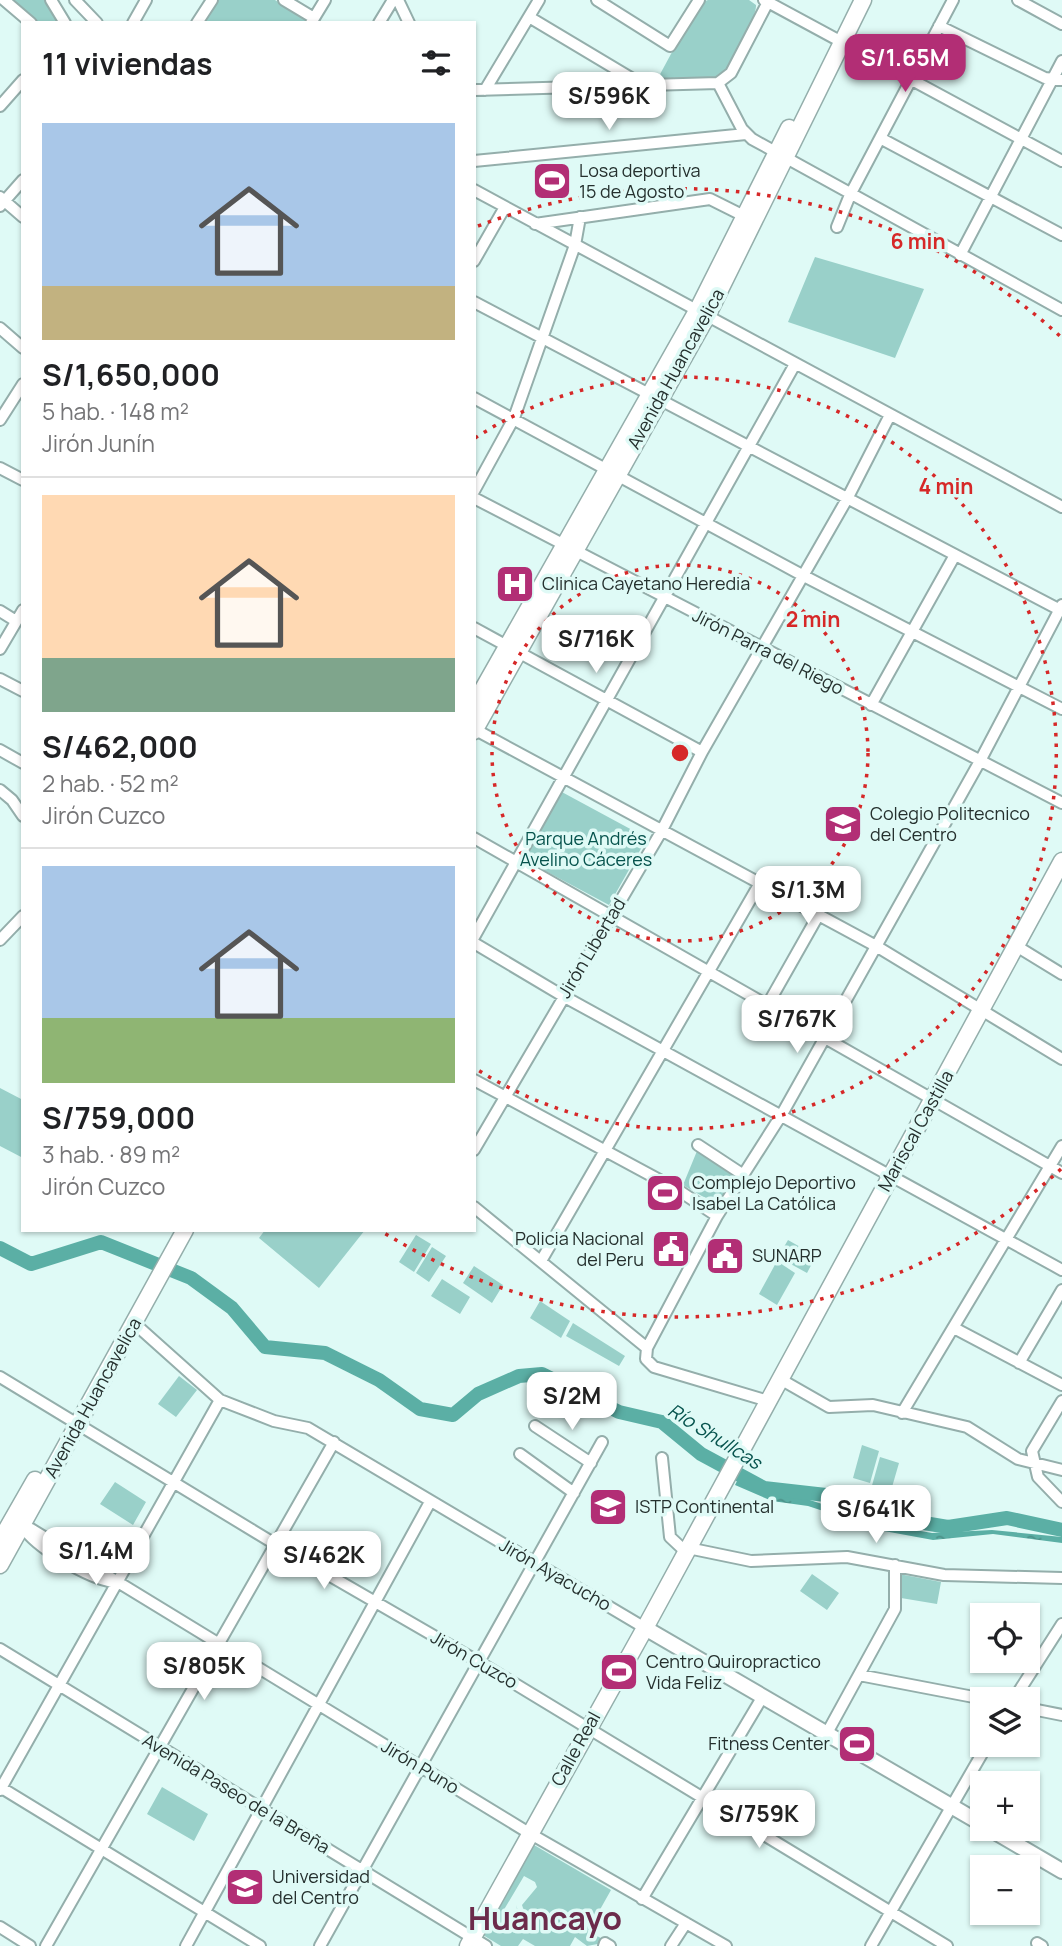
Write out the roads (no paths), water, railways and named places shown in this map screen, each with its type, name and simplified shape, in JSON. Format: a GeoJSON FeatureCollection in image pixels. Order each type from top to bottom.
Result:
{"type":"FeatureCollection","features":[{"type":"Feature","properties":{"kind":"highway","name":"Avenida Huancavelica"},"geometry":{"type":"LineString","coordinates":[[476,726],[513,649],[702,314],[837,40],[852,0]]}},
{"type":"Feature","properties":{"kind":"highway","name":"Avenida Huancavelica"},"geometry":{"type":"LineString","coordinates":[[837,40],[863,0]]}},
{"type":"Feature","properties":{"kind":"highway","name":"Avenida Huancavelica"},"geometry":{"type":"LineString","coordinates":[[702,314],[744,216],[781,157]]}},
{"type":"Feature","properties":{"kind":"highway","name":"Avenida Huancavelica"},"geometry":{"type":"LineString","coordinates":[[476,702],[513,649]]}},
{"type":"Feature","properties":{"kind":"highway","name":"Mariscal Castilla"},"geometry":{"type":"LineString","coordinates":[[768,1401],[1018,947],[1062,861]]}},
{"type":"Feature","properties":{"kind":"highway","name":"Avenida Huancavelica"},"geometry":{"type":"LineString","coordinates":[[136,1315],[174,1232]]}},
{"type":"Feature","properties":{"kind":"highway","name":"Avenida Huancavelica"},"geometry":{"type":"LineString","coordinates":[[0,1541],[74,1421],[184,1232]]}},
{"type":"Feature","properties":{"kind":"highway","name":"Calle Real"},"geometry":{"type":"LineString","coordinates":[[475,1943],[529,1833],[645,1628],[768,1401]]}},
{"type":"Feature","properties":{"kind":"highway","name":"Avenida Huancavelica"},"geometry":{"type":"LineString","coordinates":[[0,1565],[11,1520]]}},
{"type":"Feature","properties":{"kind":"main road","name":"Jirón Ayacucho"},"geometry":{"type":"LineString","coordinates":[[645,1628],[970,1817]]}},
{"type":"Feature","properties":{"kind":"main road"},"geometry":{"type":"LineString","coordinates":[[1011,1841],[1062,1871]]}},
{"type":"Feature","properties":{"kind":"street"},"geometry":{"type":"LineString","coordinates":[[51,0],[64,21]]}},
{"type":"Feature","properties":{"kind":"street"},"geometry":{"type":"LineString","coordinates":[[134,21],[146,0]]}},
{"type":"Feature","properties":{"kind":"street"},"geometry":{"type":"LineString","coordinates":[[198,21],[212,0]]}},
{"type":"Feature","properties":{"kind":"street"},"geometry":{"type":"LineString","coordinates":[[284,0],[312,20],[325,0]]}},
{"type":"Feature","properties":{"kind":"street"},"geometry":{"type":"LineString","coordinates":[[380,21],[393,0]]}},
{"type":"Feature","properties":{"kind":"street"},"geometry":{"type":"LineString","coordinates":[[398,0],[408,21]]}},
{"type":"Feature","properties":{"kind":"street"},"geometry":{"type":"LineString","coordinates":[[480,90],[538,0]]}},
{"type":"Feature","properties":{"kind":"street"},"geometry":{"type":"LineString","coordinates":[[597,0],[670,46],[699,0]]}},
{"type":"Feature","properties":{"kind":"street"},"geometry":{"type":"LineString","coordinates":[[837,227],[850,195],[953,0]]}},
{"type":"Feature","properties":{"kind":"street"},"geometry":{"type":"LineString","coordinates":[[1018,0],[1038,5],[1062,24]]}},
{"type":"Feature","properties":{"kind":"street"},"geometry":{"type":"LineString","coordinates":[[78,1],[95,21]]}},
{"type":"Feature","properties":{"kind":"street"},"geometry":{"type":"LineString","coordinates":[[480,90],[718,83],[731,73],[767,1],[1062,161]]}},
{"type":"Feature","properties":{"kind":"street"},"geometry":{"type":"LineString","coordinates":[[4,4],[28,21]]}},
{"type":"Feature","properties":{"kind":"street"},"geometry":{"type":"LineString","coordinates":[[528,17],[631,78]]}},
{"type":"Feature","properties":{"kind":"street"},"geometry":{"type":"LineString","coordinates":[[939,26],[1045,78],[1057,79]]}},
{"type":"Feature","properties":{"kind":"street"},"geometry":{"type":"LineString","coordinates":[[960,256],[1021,139],[1057,79],[1062,61]]}},
{"type":"Feature","properties":{"kind":"street"},"geometry":{"type":"LineString","coordinates":[[0,106],[21,82]]}},
{"type":"Feature","properties":{"kind":"street"},"geometry":{"type":"LineString","coordinates":[[718,83],[747,134],[781,157],[1062,310]]}},
{"type":"Feature","properties":{"kind":"street"},"geometry":{"type":"LineString","coordinates":[[476,161],[747,134]]}},
{"type":"Feature","properties":{"kind":"street"},"geometry":{"type":"LineString","coordinates":[[880,138],[1062,235]]}},
{"type":"Feature","properties":{"kind":"street"},"geometry":{"type":"LineString","coordinates":[[2,201],[21,182]]}},
{"type":"Feature","properties":{"kind":"street"},"geometry":{"type":"LineString","coordinates":[[0,189],[2,201],[21,215]]}},
{"type":"Feature","properties":{"kind":"street"},"geometry":{"type":"LineString","coordinates":[[477,194],[1062,507]]}},
{"type":"Feature","properties":{"kind":"street"},"geometry":{"type":"LineString","coordinates":[[535,224],[710,199],[744,216]]}},
{"type":"Feature","properties":{"kind":"street"},"geometry":{"type":"LineString","coordinates":[[476,258],[505,207]]}},
{"type":"Feature","properties":{"kind":"street"},"geometry":{"type":"LineString","coordinates":[[476,487],[514,418],[575,245],[580,217]]}},
{"type":"Feature","properties":{"kind":"street"},"geometry":{"type":"LineString","coordinates":[[476,303],[748,448],[1061,609],[980,761],[782,1114],[717,1216],[646,1354]]}},
{"type":"Feature","properties":{"kind":"street"},"geometry":{"type":"LineString","coordinates":[[0,328],[21,346]]}},
{"type":"Feature","properties":{"kind":"street"},"geometry":{"type":"LineString","coordinates":[[476,933],[795,364]]}},
{"type":"Feature","properties":{"kind":"street"},"geometry":{"type":"LineString","coordinates":[[0,420],[21,387]]}},
{"type":"Feature","properties":{"kind":"street"},"geometry":{"type":"LineString","coordinates":[[476,399],[802,575],[1062,709]]}},
{"type":"Feature","properties":{"kind":"street","name":"Jirón Libertad"},"geometry":{"type":"LineString","coordinates":[[476,1147],[563,996],[613,917],[759,648],[847,499],[890,415]]}},
{"type":"Feature","properties":{"kind":"street"},"geometry":{"type":"LineString","coordinates":[[0,468],[21,479]]}},
{"type":"Feature","properties":{"kind":"street","name":"Jirón Parra del Riego"},"geometry":{"type":"LineString","coordinates":[[476,499],[1062,803]]}},
{"type":"Feature","properties":{"kind":"street"},"geometry":{"type":"LineString","coordinates":[[872,705],[955,555]]}},
{"type":"Feature","properties":{"kind":"street"},"geometry":{"type":"LineString","coordinates":[[0,611],[16,621]]}},
{"type":"Feature","properties":{"kind":"street"},"geometry":{"type":"LineString","coordinates":[[0,649],[21,613]]}},
{"type":"Feature","properties":{"kind":"street"},"geometry":{"type":"LineString","coordinates":[[476,629],[702,752]]}},
{"type":"Feature","properties":{"kind":"street"},"geometry":{"type":"LineString","coordinates":[[0,679],[21,690]]}},
{"type":"Feature","properties":{"kind":"street"},"geometry":{"type":"LineString","coordinates":[[476,731],[819,914],[984,1009],[1062,1059]]}},
{"type":"Feature","properties":{"kind":"street"},"geometry":{"type":"LineString","coordinates":[[0,750],[21,762]]}},
{"type":"Feature","properties":{"kind":"street"},"geometry":{"type":"LineString","coordinates":[[0,790],[21,814]]}},
{"type":"Feature","properties":{"kind":"street"},"geometry":{"type":"LineString","coordinates":[[476,844],[516,862],[1062,1173]]}},
{"type":"Feature","properties":{"kind":"street"},"geometry":{"type":"LineString","coordinates":[[541,1261],[760,883]]}},
{"type":"Feature","properties":{"kind":"street"},"geometry":{"type":"LineString","coordinates":[[768,1004],[819,914]]}},
{"type":"Feature","properties":{"kind":"street"},"geometry":{"type":"LineString","coordinates":[[1,938],[21,918]]}},
{"type":"Feature","properties":{"kind":"street"},"geometry":{"type":"LineString","coordinates":[[476,944],[563,996],[1062,1269]]}},
{"type":"Feature","properties":{"kind":"street"},"geometry":{"type":"LineString","coordinates":[[1018,947],[1062,974]]}},
{"type":"Feature","properties":{"kind":"street"},"geometry":{"type":"LineString","coordinates":[[476,1081],[604,1153],[678,1190],[717,1216]]}},
{"type":"Feature","properties":{"kind":"street"},"geometry":{"type":"LineString","coordinates":[[698,1145],[742,1174]]}},
{"type":"Feature","properties":{"kind":"street"},"geometry":{"type":"LineString","coordinates":[[902,1413],[1062,1146]]}},
{"type":"Feature","properties":{"kind":"street"},"geometry":{"type":"LineString","coordinates":[[476,1210],[541,1261],[646,1354],[650,1365],[768,1401]]}},
{"type":"Feature","properties":{"kind":"street"},"geometry":{"type":"LineString","coordinates":[[1019,1363],[1062,1290]]}},
{"type":"Feature","properties":{"kind":"street","name":"Jirón Ayacucho"},"geometry":{"type":"LineString","coordinates":[[136,1315],[220,1400],[274,1421],[308,1428],[645,1628]]}},
{"type":"Feature","properties":{"kind":"street"},"geometry":{"type":"LineString","coordinates":[[954,1328],[1062,1385]]}},
{"type":"Feature","properties":{"kind":"street","name":"Jirón Cuzco"},"geometry":{"type":"LineString","coordinates":[[0,1377],[275,1544],[479,1662],[947,1946]]}},
{"type":"Feature","properties":{"kind":"street"},"geometry":{"type":"LineString","coordinates":[[780,1379],[829,1407],[873,1405],[968,1427],[1018,1459],[1062,1470]]}},
{"type":"Feature","properties":{"kind":"street"},"geometry":{"type":"LineString","coordinates":[[220,1400],[0,1788],[260,1946]]}},
{"type":"Feature","properties":{"kind":"street"},"geometry":{"type":"LineString","coordinates":[[1060,1500],[1038,1477],[1031,1451],[1062,1401]]}},
{"type":"Feature","properties":{"kind":"street"},"geometry":{"type":"LineString","coordinates":[[535,1426],[591,1463]]}},
{"type":"Feature","properties":{"kind":"street"},"geometry":{"type":"LineString","coordinates":[[46,1946],[161,1749],[334,1442]]}},
{"type":"Feature","properties":{"kind":"street"},"geometry":{"type":"LineString","coordinates":[[320,1946],[602,1442]]}},
{"type":"Feature","properties":{"kind":"street"},"geometry":{"type":"LineString","coordinates":[[520,1454],[574,1493]]}},
{"type":"Feature","properties":{"kind":"street"},"geometry":{"type":"LineString","coordinates":[[662,1458],[670,1537],[689,1547],[751,1561],[816,1556],[895,1565],[944,1575],[1062,1578]]}},
{"type":"Feature","properties":{"kind":"street"},"geometry":{"type":"LineString","coordinates":[[186,1946],[430,1502]]}},
{"type":"Feature","properties":{"kind":"street","name":"Jirón Puno"},"geometry":{"type":"LineString","coordinates":[[11,1520],[30,1538],[98,1580],[117,1582],[529,1833],[726,1946]]}},
{"type":"Feature","properties":{"kind":"street"},"geometry":{"type":"LineString","coordinates":[[827,1733],[895,1609],[895,1565]]}},
{"type":"Feature","properties":{"kind":"street"},"geometry":{"type":"LineString","coordinates":[[1022,1687],[1062,1624]]}},
{"type":"Feature","properties":{"kind":"street","name":"Avenida Paseo de la Breña"},"geometry":{"type":"LineString","coordinates":[[0,1649],[475,1943]]}},
{"type":"Feature","properties":{"kind":"street"},"geometry":{"type":"LineString","coordinates":[[859,1675],[970,1696]]}},
{"type":"Feature","properties":{"kind":"street"},"geometry":{"type":"LineString","coordinates":[[642,1899],[763,1696]]}},
{"type":"Feature","properties":{"kind":"street"},"geometry":{"type":"LineString","coordinates":[[1040,1711],[1062,1715]]}},
{"type":"Feature","properties":{"kind":"street"},"geometry":{"type":"LineString","coordinates":[[871,1946],[980,1757]]}},
{"type":"Feature","properties":{"kind":"street"},"geometry":{"type":"LineString","coordinates":[[671,1946],[686,1923]]}},
{"type":"Feature","properties":{"kind":"street"},"geometry":{"type":"LineString","coordinates":[[0,1927],[30,1946]]}},
{"type":"Feature","properties":{"kind":"street"},"geometry":{"type":"LineString","coordinates":[[604,1946],[605,1943],[610,1946]]}},
{"type":"Feature","properties":{"kind":"water"},"geometry":{"type":"Polygon","coordinates":[[[739,1477],[887,1525],[932,1533],[992,1530],[1062,1537],[1062,1543],[993,1534],[933,1540],[884,1531],[808,1506],[772,1501],[735,1485],[739,1477]]]}},
{"type":"Feature","properties":{"kind":"waterway","name":"Río Shullcas"},"geometry":{"type":"LineString","coordinates":[[0,1248],[31,1264],[101,1242],[191,1278],[232,1308],[265,1347],[325,1353],[379,1380],[420,1409],[453,1415],[478,1394],[519,1376],[542,1374],[619,1412],[662,1422],[701,1454],[764,1488],[826,1495],[906,1520],[948,1527],[1007,1518],[1062,1530]]}},
{"type":"Feature","properties":{"kind":"place","name":"Losa deportiva 15 de Agosto"},"geometry":{"type":"Point","coordinates":[552,181]}},
{"type":"Feature","properties":{"kind":"place","name":"Clinica Cayetano Heredia"},"geometry":{"type":"Point","coordinates":[515,584]}},
{"type":"Feature","properties":{"kind":"place","name":"Colegio Politecnico del Centro"},"geometry":{"type":"Point","coordinates":[843,824]}},
{"type":"Feature","properties":{"kind":"place","name":"Complejo Deportivo Isabel La Católica"},"geometry":{"type":"Point","coordinates":[665,1193]}},
{"type":"Feature","properties":{"kind":"place","name":"Policia Nacional del Peru"},"geometry":{"type":"Point","coordinates":[671,1249]}},
{"type":"Feature","properties":{"kind":"place","name":"SUNARP"},"geometry":{"type":"Point","coordinates":[725,1256]}},
{"type":"Feature","properties":{"kind":"place","name":"ISTP Continental"},"geometry":{"type":"Point","coordinates":[608,1507]}},
{"type":"Feature","properties":{"kind":"place","name":"Centro Quiropractico Vida Feliz"},"geometry":{"type":"Point","coordinates":[619,1672]}},
{"type":"Feature","properties":{"kind":"place","name":"Fitness Center"},"geometry":{"type":"Point","coordinates":[857,1744]}},
{"type":"Feature","properties":{"kind":"place","name":"Universidad del Centro"},"geometry":{"type":"Point","coordinates":[245,1887]}},
{"type":"Feature","properties":{"kind":"district","name":"Huancayo"},"geometry":{"type":"Point","coordinates":[545,1919]}},
{"type":"Feature","properties":{"kind":"park label","name":"Parque Andrés Avelino Cáceres"},"geometry":{"type":"Point","coordinates":[586,849]}}]}
